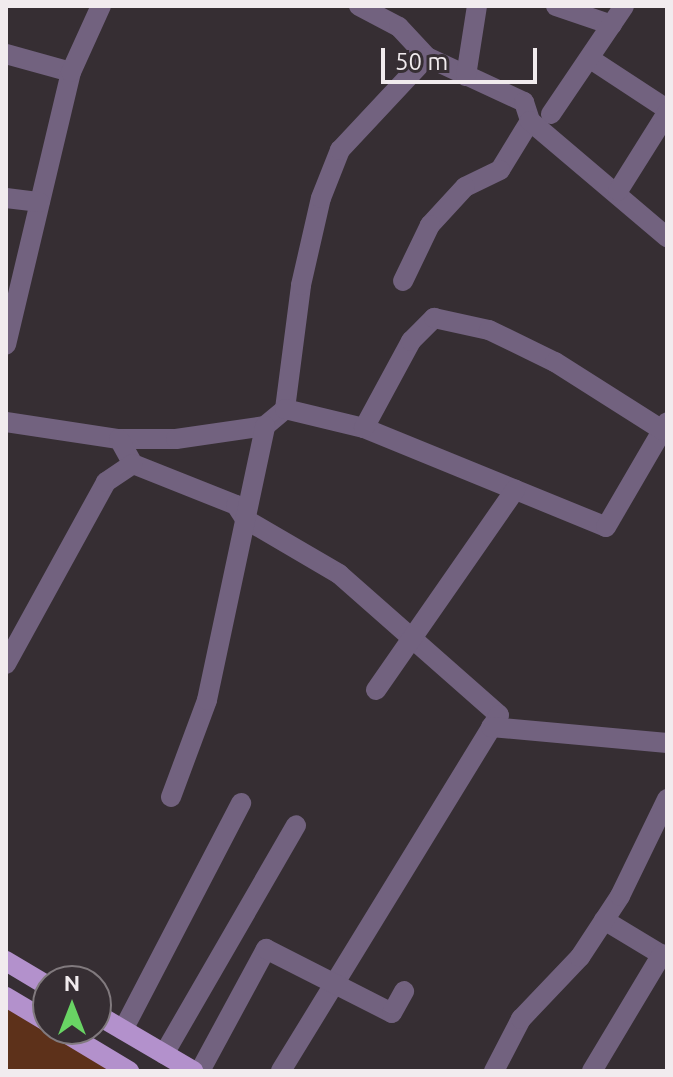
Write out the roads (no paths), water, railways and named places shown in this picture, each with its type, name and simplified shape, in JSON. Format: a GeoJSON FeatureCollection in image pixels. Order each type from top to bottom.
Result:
{"type":"FeatureCollection","features":[{"type":"Feature","properties":{"kind":"main road"},"geometry":{"type":"LineString","coordinates":[[6,961],[32,976]]}},
{"type":"Feature","properties":{"kind":"main road"},"geometry":{"type":"LineString","coordinates":[[6,997],[32,1012]]}},
{"type":"Feature","properties":{"kind":"main road"},"geometry":{"type":"LineString","coordinates":[[112,1023],[193,1071]]}},
{"type":"Feature","properties":{"kind":"main road"},"geometry":{"type":"LineString","coordinates":[[86,1045],[129,1071]]}},
{"type":"Feature","properties":{"kind":"street"},"geometry":{"type":"LineString","coordinates":[[6,344],[71,72],[101,6]]}},
{"type":"Feature","properties":{"kind":"street"},"geometry":{"type":"LineString","coordinates":[[359,6],[399,27],[427,57],[524,102],[530,121],[618,191],[667,237]]}},
{"type":"Feature","properties":{"kind":"street"},"geometry":{"type":"LineString","coordinates":[[466,76],[477,6]]}},
{"type":"Feature","properties":{"kind":"street"},"geometry":{"type":"LineString","coordinates":[[556,6],[612,25]]}},
{"type":"Feature","properties":{"kind":"street"},"geometry":{"type":"LineString","coordinates":[[551,114],[592,60],[624,6]]}},
{"type":"Feature","properties":{"kind":"street"},"geometry":{"type":"LineString","coordinates":[[6,54],[71,72]]}},
{"type":"Feature","properties":{"kind":"street"},"geometry":{"type":"LineString","coordinates":[[6,422],[119,439],[265,426],[285,409],[301,285],[336,162],[427,57]]}},
{"type":"Feature","properties":{"kind":"street"},"geometry":{"type":"LineString","coordinates":[[592,60],[667,111],[618,191]]}},
{"type":"Feature","properties":{"kind":"street"},"geometry":{"type":"LineString","coordinates":[[403,281],[430,225],[465,187],[500,170],[530,121]]}},
{"type":"Feature","properties":{"kind":"street"},"geometry":{"type":"LineString","coordinates":[[6,198],[40,202]]}},
{"type":"Feature","properties":{"kind":"street"},"geometry":{"type":"LineString","coordinates":[[285,409],[364,428],[606,527],[665,426],[489,330],[434,318],[411,341],[364,428]]}},
{"type":"Feature","properties":{"kind":"street"},"geometry":{"type":"LineString","coordinates":[[171,797],[207,700],[265,426]]}},
{"type":"Feature","properties":{"kind":"street"},"geometry":{"type":"LineString","coordinates":[[119,439],[133,464],[236,505],[245,519],[339,574],[499,715],[281,1071]]}},
{"type":"Feature","properties":{"kind":"street"},"geometry":{"type":"LineString","coordinates":[[6,664],[106,482],[133,464]]}},
{"type":"Feature","properties":{"kind":"street"},"geometry":{"type":"LineString","coordinates":[[376,690],[515,490]]}},
{"type":"Feature","properties":{"kind":"street"},"geometry":{"type":"LineString","coordinates":[[491,727],[667,743]]}},
{"type":"Feature","properties":{"kind":"street"},"geometry":{"type":"LineString","coordinates":[[494,1071],[521,1019],[580,957],[604,920],[667,799]]}},
{"type":"Feature","properties":{"kind":"street"},"geometry":{"type":"LineString","coordinates":[[123,1030],[241,803]]}},
{"type":"Feature","properties":{"kind":"street"},"geometry":{"type":"LineString","coordinates":[[164,1054],[296,825]]}},
{"type":"Feature","properties":{"kind":"street"},"geometry":{"type":"LineString","coordinates":[[592,1071],[665,956],[604,920]]}},
{"type":"Feature","properties":{"kind":"street"},"geometry":{"type":"LineString","coordinates":[[200,1071],[266,949],[392,1013],[404,991]]}}]}
